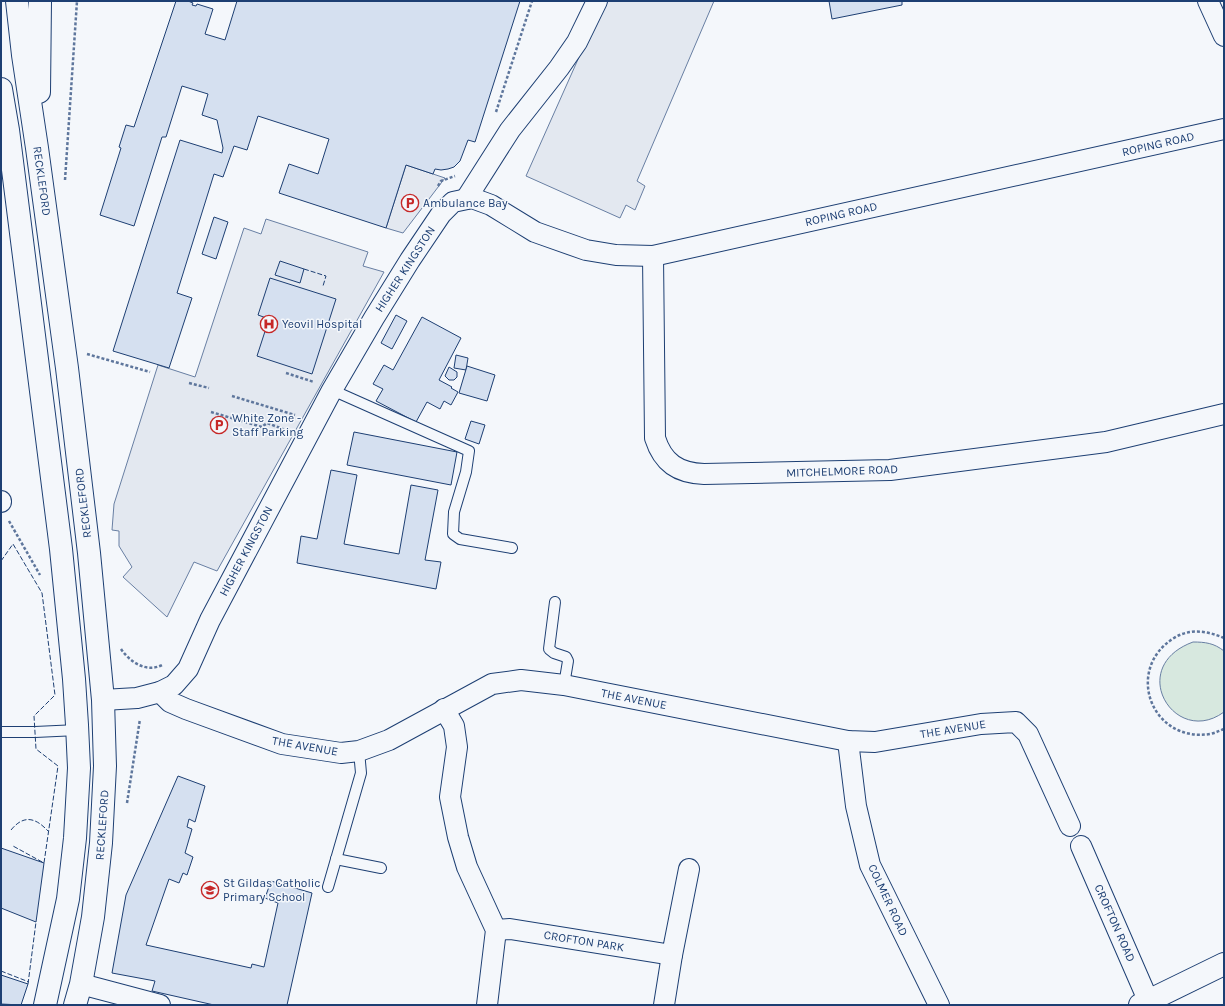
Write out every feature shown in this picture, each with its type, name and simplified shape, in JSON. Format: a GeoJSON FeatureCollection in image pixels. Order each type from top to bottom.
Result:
{"type":"FeatureCollection","features":[{"type":"Feature","properties":{"kind":"main road","name":"RECKLEFORD"},"geometry":{"type":"LineString","coordinates":[[17,1],[23,55],[63,333],[88,545],[104,700],[105,766],[101,843],[93,917],[81,984],[75,1005]]}},
{"type":"Feature","properties":{"kind":"main road"},"geometry":{"type":"LineString","coordinates":[[37,148],[40,1]]}},
{"type":"Feature","properties":{"kind":"main road"},"geometry":{"type":"LineString","coordinates":[[1,88],[8,130],[61,549],[78,730],[78,776],[75,838],[68,899],[44,1005]]}},
{"type":"Feature","properties":{"kind":"main road"},"geometry":{"type":"LineString","coordinates":[[1146,1003],[1224,964]]}},
{"type":"Feature","properties":{"kind":"street"},"geometry":{"type":"LineString","coordinates":[[466,199],[510,130],[559,68],[577,42],[597,1]]}},
{"type":"Feature","properties":{"kind":"street"},"geometry":{"type":"LineString","coordinates":[[1208,1],[1224,36]]}},
{"type":"Feature","properties":{"kind":"street","name":"ROPING ROAD"},"geometry":{"type":"LineString","coordinates":[[466,199],[472,198],[491,205],[535,232],[586,250],[616,256],[653,256],[1224,129]]}},
{"type":"Feature","properties":{"kind":"street","name":"HIGHER KINGSTON"},"geometry":{"type":"LineString","coordinates":[[104,700],[137,698],[160,692],[174,685],[188,669],[210,620],[327,387],[442,214],[453,202],[466,199]]}},
{"type":"Feature","properties":{"kind":"street","name":"MITCHELMORE ROAD"},"geometry":{"type":"LineString","coordinates":[[653,256],[655,438],[663,455],[676,468],[685,472],[704,474],[890,470],[1106,442],[1224,414]]}},
{"type":"Feature","properties":{"kind":"street","name":"THE AVENUE"},"geometry":{"type":"LineString","coordinates":[[160,692],[170,702],[186,709],[282,744],[341,753],[358,751],[389,740],[492,684],[521,680],[564,686],[848,741],[875,742],[981,724],[1016,722],[1028,734],[1070,826]]}},
{"type":"Feature","properties":{"kind":"street"},"geometry":{"type":"LineString","coordinates":[[444,709],[454,726],[457,747],[450,797],[458,838],[467,867],[496,930],[486,1005]]}},
{"type":"Feature","properties":{"kind":"street","name":"COLMER ROAD"},"geometry":{"type":"LineString","coordinates":[[848,741],[856,806],[870,866],[939,1005]]}},
{"type":"Feature","properties":{"kind":"street","name":"CROFTON ROAD"},"geometry":{"type":"LineString","coordinates":[[1081,846],[1146,1003]]}},
{"type":"Feature","properties":{"kind":"street"},"geometry":{"type":"LineString","coordinates":[[664,1005],[689,869]]}},
{"type":"Feature","properties":{"kind":"street","name":"CROFTON PARK"},"geometry":{"type":"LineString","coordinates":[[496,930],[510,929],[672,955]]}},
{"type":"Feature","properties":{"kind":"street"},"geometry":{"type":"LineString","coordinates":[[81,984],[160,1005]]}},
{"type":"Feature","properties":{"kind":"lane"},"geometry":{"type":"LineString","coordinates":[[327,387],[469,451],[466,472],[454,512],[453,534],[460,539],[512,548]]}},
{"type":"Feature","properties":{"kind":"lane"},"geometry":{"type":"LineString","coordinates":[[555,602],[549,649],[554,653],[566,657],[568,661],[564,686]]}},
{"type":"Feature","properties":{"kind":"lane"},"geometry":{"type":"LineString","coordinates":[[1,732],[78,730]]}},
{"type":"Feature","properties":{"kind":"lane"},"geometry":{"type":"LineString","coordinates":[[328,888],[361,773],[358,751]]}},
{"type":"Feature","properties":{"kind":"lane"},"geometry":{"type":"LineString","coordinates":[[336,859],[381,868]]}},
{"type":"Feature","properties":{"kind":"path"},"geometry":{"type":"LineString","coordinates":[[65,182],[77,1]]}},
{"type":"Feature","properties":{"kind":"path"},"geometry":{"type":"LineString","coordinates":[[496,114],[532,1]]}},
{"type":"Feature","properties":{"kind":"path"},"geometry":{"type":"LineString","coordinates":[[438,187],[441,181],[459,174]]}},
{"type":"Feature","properties":{"kind":"path"},"geometry":{"type":"LineString","coordinates":[[85,361],[84,353],[150,372]]}},
{"type":"Feature","properties":{"kind":"path"},"geometry":{"type":"LineString","coordinates":[[286,373],[327,387]]}},
{"type":"Feature","properties":{"kind":"path"},"geometry":{"type":"LineString","coordinates":[[189,383],[209,388]]}},
{"type":"Feature","properties":{"kind":"path"},"geometry":{"type":"LineString","coordinates":[[232,396],[296,416]]}},
{"type":"Feature","properties":{"kind":"path"},"geometry":{"type":"LineString","coordinates":[[211,412],[262,428],[267,423],[294,434]]}},
{"type":"Feature","properties":{"kind":"path"},"geometry":{"type":"LineString","coordinates":[[1,501],[10,522],[42,578]]}},
{"type":"Feature","properties":{"kind":"path"},"geometry":{"type":"LineString","coordinates":[[1224,638],[1214,633],[1197,631],[1180,635],[1165,644],[1154,658],[1148,674],[1148,691],[1153,708],[1164,722],[1178,731],[1194,735],[1211,734],[1224,729]]}},
{"type":"Feature","properties":{"kind":"path"},"geometry":{"type":"LineString","coordinates":[[119,646],[128,659],[142,667],[156,668],[166,663]]}},
{"type":"Feature","properties":{"kind":"shaded area"},"geometry":{"type":"Polygon","coordinates":[[[604,1],[714,1],[637,181],[645,186],[635,210],[626,205],[620,218],[526,176],[604,1]]]}},
{"type":"Feature","properties":{"kind":"shaded area","name":"Ambulance Bay"},"geometry":{"type":"Polygon","coordinates":[[[406,165],[445,178],[403,233],[386,228],[406,165]]]}},
{"type":"Feature","properties":{"kind":"shaded area","name":"White Zone - Staff Parking"},"geometry":{"type":"Polygon","coordinates":[[[266,219],[368,252],[363,266],[384,272],[217,571],[194,562],[167,617],[123,577],[132,567],[119,546],[119,531],[112,530],[114,504],[158,365],[195,377],[244,228],[261,234],[266,219]]]}},
{"type":"Feature","properties":{"kind":"shaded area"},"geometry":{"type":"Polygon","coordinates":[[[1193,642],[1202,642],[1217,646],[1224,651],[1224,712],[1206,720],[1189,720],[1175,712],[1165,700],[1160,685],[1162,669],[1173,654],[1193,642]]]}},
{"type":"Feature","properties":{"kind":"building"},"geometry":{"type":"Polygon","coordinates":[[[176,1],[188,1],[193,3],[192,5],[196,6],[197,4],[213,9],[205,34],[225,40],[237,1],[520,1],[475,142],[468,140],[460,161],[454,167],[441,170],[435,169],[433,174],[406,165],[386,228],[279,193],[289,164],[318,174],[329,139],[258,116],[247,150],[234,146],[223,177],[214,174],[177,293],[192,298],[169,368],[113,351],[180,140],[222,153],[223,148],[217,120],[202,115],[208,94],[182,86],[166,137],[162,137],[134,226],[100,215],[121,148],[119,147],[126,125],[134,127],[176,1]]]}},
{"type":"Feature","properties":{"kind":"building"},"geometry":{"type":"Polygon","coordinates":[[[829,1],[902,1],[902,5],[832,19],[829,1]]]}},
{"type":"Feature","properties":{"kind":"building"},"geometry":{"type":"Polygon","coordinates":[[[214,217],[228,222],[216,259],[202,254],[214,217]]]}},
{"type":"Feature","properties":{"kind":"building"},"geometry":{"type":"Polygon","coordinates":[[[280,261],[304,269],[300,283],[275,275],[280,261]]]}},
{"type":"Feature","properties":{"kind":"building"},"geometry":{"type":"Polygon","coordinates":[[[270,278],[336,299],[312,374],[257,356],[269,319],[258,315],[270,278]]]}},
{"type":"Feature","properties":{"kind":"building"},"geometry":{"type":"Polygon","coordinates":[[[396,315],[407,321],[392,349],[381,343],[396,315]]]}},
{"type":"Feature","properties":{"kind":"building"},"geometry":{"type":"Polygon","coordinates":[[[422,317],[461,338],[439,380],[458,392],[451,405],[444,401],[440,409],[427,402],[416,422],[376,401],[383,389],[373,384],[384,365],[393,370],[422,317]]]}},
{"type":"Feature","properties":{"kind":"building"},"geometry":{"type":"Polygon","coordinates":[[[456,355],[468,358],[466,370],[454,368],[456,355]]]}},
{"type":"Feature","properties":{"kind":"building"},"geometry":{"type":"Polygon","coordinates":[[[467,366],[495,375],[487,401],[459,393],[467,366]]]}},
{"type":"Feature","properties":{"kind":"building"},"geometry":{"type":"Polygon","coordinates":[[[449,367],[457,372],[457,377],[454,380],[449,380],[445,376],[449,367]]]}},
{"type":"Feature","properties":{"kind":"building"},"geometry":{"type":"Polygon","coordinates":[[[471,421],[485,425],[479,444],[465,439],[471,421]]]}},
{"type":"Feature","properties":{"kind":"building"},"geometry":{"type":"Polygon","coordinates":[[[354,432],[457,452],[451,485],[347,465],[354,432]]]}},
{"type":"Feature","properties":{"kind":"building"},"geometry":{"type":"Polygon","coordinates":[[[331,470],[357,475],[344,544],[399,554],[411,485],[438,490],[425,560],[441,562],[436,589],[297,563],[301,536],[317,539],[331,470]]]}},
{"type":"Feature","properties":{"kind":"building"},"geometry":{"type":"Polygon","coordinates":[[[178,776],[205,786],[195,822],[189,819],[187,827],[192,829],[185,853],[193,857],[187,875],[183,873],[179,883],[169,879],[146,945],[251,968],[252,964],[264,967],[278,903],[265,898],[271,881],[312,893],[287,1005],[214,1005],[152,991],[155,981],[112,973],[126,895],[178,776]]]}},
{"type":"Feature","properties":{"kind":"building"},"geometry":{"type":"Polygon","coordinates":[[[1,848],[44,863],[36,922],[1,908],[1,848]]]}},
{"type":"Feature","properties":{"kind":"building"},"geometry":{"type":"Polygon","coordinates":[[[1,975],[28,984],[21,1005],[1,1004],[1,975]]]}},
{"type":"Feature","properties":{"kind":"fence"},"geometry":{"type":"LineString","coordinates":[[304,269],[326,276],[323,286]]}},
{"type":"Feature","properties":{"kind":"fence"},"geometry":{"type":"LineString","coordinates":[[1,561],[13,544],[42,593],[55,695],[34,716],[36,749],[58,766],[44,863],[13,846]]}},
{"type":"Feature","properties":{"kind":"fence"},"geometry":{"type":"LineString","coordinates":[[11,830],[21,822],[30,820],[39,823],[48,831]]}},
{"type":"Feature","properties":{"kind":"fence"},"geometry":{"type":"LineString","coordinates":[[28,984],[36,922]]}},
{"type":"Feature","properties":{"kind":"fence"},"geometry":{"type":"LineString","coordinates":[[1,971],[29,982]]}},
{"type":"Feature","properties":{"kind":"place","name":"Ambulance Bay"},"geometry":{"type":"Point","coordinates":[410,203]}},
{"type":"Feature","properties":{"kind":"place","name":"Yeovil Hospital"},"geometry":{"type":"Point","coordinates":[269,324]}},
{"type":"Feature","properties":{"kind":"place","name":"White Zone - Staff Parking"},"geometry":{"type":"Point","coordinates":[219,425]}},
{"type":"Feature","properties":{"kind":"place","name":"St Gildas Catholic Primary School"},"geometry":{"type":"Point","coordinates":[210,890]}}]}
